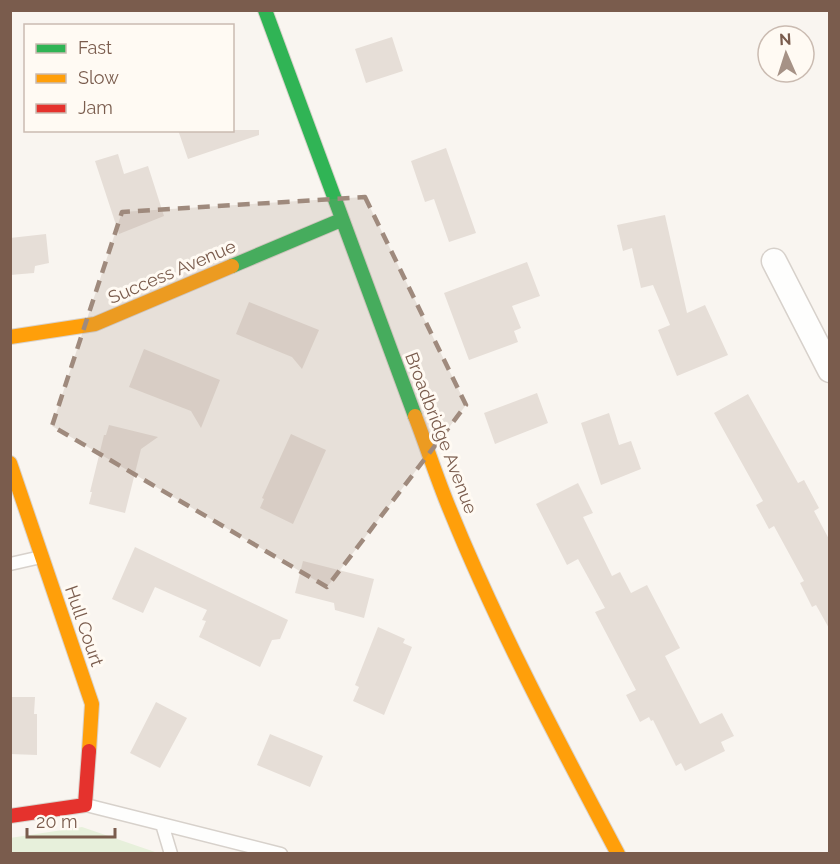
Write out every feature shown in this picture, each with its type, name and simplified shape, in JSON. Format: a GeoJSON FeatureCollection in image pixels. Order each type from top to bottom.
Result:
{"type":"FeatureCollection","features":[{"type":"Feature","properties":{"kind":"main road","name":"Broadbridge Avenue"},"geometry":{"type":"LineString","coordinates":[[265,10],[450,510],[485,591],[544,714],[618,854]]}},
{"type":"Feature","properties":{"kind":"main road","name":"Success Avenue"},"geometry":{"type":"LineString","coordinates":[[10,337],[95,324],[341,220]]}},
{"type":"Feature","properties":{"kind":"main road","name":"Hull Court"},"geometry":{"type":"LineString","coordinates":[[10,463],[92,704],[85,805]]}},
{"type":"Feature","properties":{"kind":"main road"},"geometry":{"type":"LineString","coordinates":[[10,816],[85,805]]}},
{"type":"Feature","properties":{"kind":"street"},"geometry":{"type":"LineString","coordinates":[[774,261],[830,370]]}},
{"type":"Feature","properties":{"kind":"lane"},"geometry":{"type":"LineString","coordinates":[[10,564],[42,556]]}},
{"type":"Feature","properties":{"kind":"lane"},"geometry":{"type":"LineString","coordinates":[[85,805],[281,854]]}},
{"type":"Feature","properties":{"kind":"lane"},"geometry":{"type":"LineString","coordinates":[[162,824],[171,854]]}},
{"type":"Feature","properties":{"kind":"highlighted area"},"geometry":{"type":"Polygon","coordinates":[[[365,197],[466,405],[327,587],[52,426],[122,212],[365,197]]]}},
{"type":"Feature","properties":{"kind":"green space"},"geometry":{"type":"Polygon","coordinates":[[[82,827],[155,852],[166,853],[11,853],[10,838],[82,827]]]}},
{"type":"Feature","properties":{"kind":"building"},"geometry":{"type":"Polygon","coordinates":[[[392,37],[403,71],[366,83],[355,49],[392,37]]]}},
{"type":"Feature","properties":{"kind":"building"},"geometry":{"type":"Polygon","coordinates":[[[259,130],[259,135],[188,159],[179,132],[259,130]]]}},
{"type":"Feature","properties":{"kind":"building"},"geometry":{"type":"Polygon","coordinates":[[[446,148],[476,233],[449,242],[434,199],[425,202],[411,161],[446,148]]]}},
{"type":"Feature","properties":{"kind":"building"},"geometry":{"type":"Polygon","coordinates":[[[118,154],[124,174],[148,166],[164,216],[119,234],[95,161],[118,154]]]}},
{"type":"Feature","properties":{"kind":"building"},"geometry":{"type":"Polygon","coordinates":[[[665,215],[687,313],[705,305],[728,355],[677,376],[658,330],[670,325],[653,285],[641,288],[632,248],[623,251],[617,225],[665,215]]]}},
{"type":"Feature","properties":{"kind":"building"},"geometry":{"type":"Polygon","coordinates":[[[46,234],[49,263],[35,266],[34,273],[10,275],[10,238],[46,234]]]}},
{"type":"Feature","properties":{"kind":"building"},"geometry":{"type":"Polygon","coordinates":[[[527,262],[540,296],[512,306],[521,328],[514,331],[518,342],[469,360],[444,293],[527,262]]]}},
{"type":"Feature","properties":{"kind":"building"},"geometry":{"type":"Polygon","coordinates":[[[249,302],[319,330],[302,369],[292,357],[236,334],[249,302]]]}},
{"type":"Feature","properties":{"kind":"building"},"geometry":{"type":"Polygon","coordinates":[[[144,349],[220,380],[201,428],[191,411],[129,387],[144,349]]]}},
{"type":"Feature","properties":{"kind":"building"},"geometry":{"type":"Polygon","coordinates":[[[537,393],[548,423],[495,444],[484,413],[537,393]]]}},
{"type":"Feature","properties":{"kind":"building"},"geometry":{"type":"Polygon","coordinates":[[[748,394],[798,483],[804,480],[819,508],[814,511],[830,541],[830,630],[816,605],[812,607],[800,583],[804,581],[774,526],[769,529],[756,505],[763,501],[714,413],[748,394]]]}},
{"type":"Feature","properties":{"kind":"building"},"geometry":{"type":"Polygon","coordinates":[[[609,413],[619,445],[631,441],[641,469],[601,485],[581,423],[609,413]]]}},
{"type":"Feature","properties":{"kind":"building"},"geometry":{"type":"Polygon","coordinates":[[[109,425],[158,437],[141,449],[125,513],[89,504],[104,435],[109,425]]]}},
{"type":"Feature","properties":{"kind":"building"},"geometry":{"type":"Polygon","coordinates":[[[291,434],[326,450],[293,524],[260,508],[264,499],[262,498],[291,434]]]}},
{"type":"Feature","properties":{"kind":"building"},"geometry":{"type":"Polygon","coordinates":[[[578,483],[593,513],[583,517],[612,576],[620,572],[631,593],[647,585],[680,648],[665,656],[700,724],[722,713],[734,736],[721,742],[725,751],[685,771],[681,763],[676,766],[653,720],[651,721],[649,717],[640,722],[626,695],[636,690],[595,612],[605,608],[578,559],[567,565],[536,504],[578,483]]]}},
{"type":"Feature","properties":{"kind":"building"},"geometry":{"type":"Polygon","coordinates":[[[135,547],[288,620],[280,639],[272,640],[260,667],[199,637],[206,621],[202,620],[207,610],[155,587],[143,613],[112,599],[135,547]]]}},
{"type":"Feature","properties":{"kind":"building"},"geometry":{"type":"Polygon","coordinates":[[[303,561],[374,579],[364,618],[335,610],[334,603],[295,593],[303,561]]]}},
{"type":"Feature","properties":{"kind":"building"},"geometry":{"type":"Polygon","coordinates":[[[378,627],[405,639],[403,643],[412,647],[384,715],[353,701],[359,687],[355,685],[378,627]]]}},
{"type":"Feature","properties":{"kind":"building"},"geometry":{"type":"Polygon","coordinates":[[[10,697],[35,697],[37,755],[10,754],[10,697]]]}},
{"type":"Feature","properties":{"kind":"building"},"geometry":{"type":"Polygon","coordinates":[[[156,702],[187,718],[160,768],[130,753],[156,702]]]}},
{"type":"Feature","properties":{"kind":"building"},"geometry":{"type":"Polygon","coordinates":[[[270,734],[323,756],[310,787],[257,765],[270,734]]]}},
{"type":"Feature","properties":{"kind":"traffic: fast"},"geometry":{"type":"LineString","coordinates":[[265,10],[415,416]]}},
{"type":"Feature","properties":{"kind":"traffic: fast"},"geometry":{"type":"LineString","coordinates":[[232,266],[341,220]]}},
{"type":"Feature","properties":{"kind":"traffic: slow"},"geometry":{"type":"LineString","coordinates":[[10,337],[95,324],[232,266]]}},
{"type":"Feature","properties":{"kind":"traffic: slow"},"geometry":{"type":"LineString","coordinates":[[415,416],[445,498],[488,598],[551,727],[618,854]]}},
{"type":"Feature","properties":{"kind":"traffic: slow"},"geometry":{"type":"LineString","coordinates":[[10,463],[92,704],[89,751]]}},
{"type":"Feature","properties":{"kind":"traffic: jam"},"geometry":{"type":"LineString","coordinates":[[10,816],[85,805],[89,751]]}}]}
